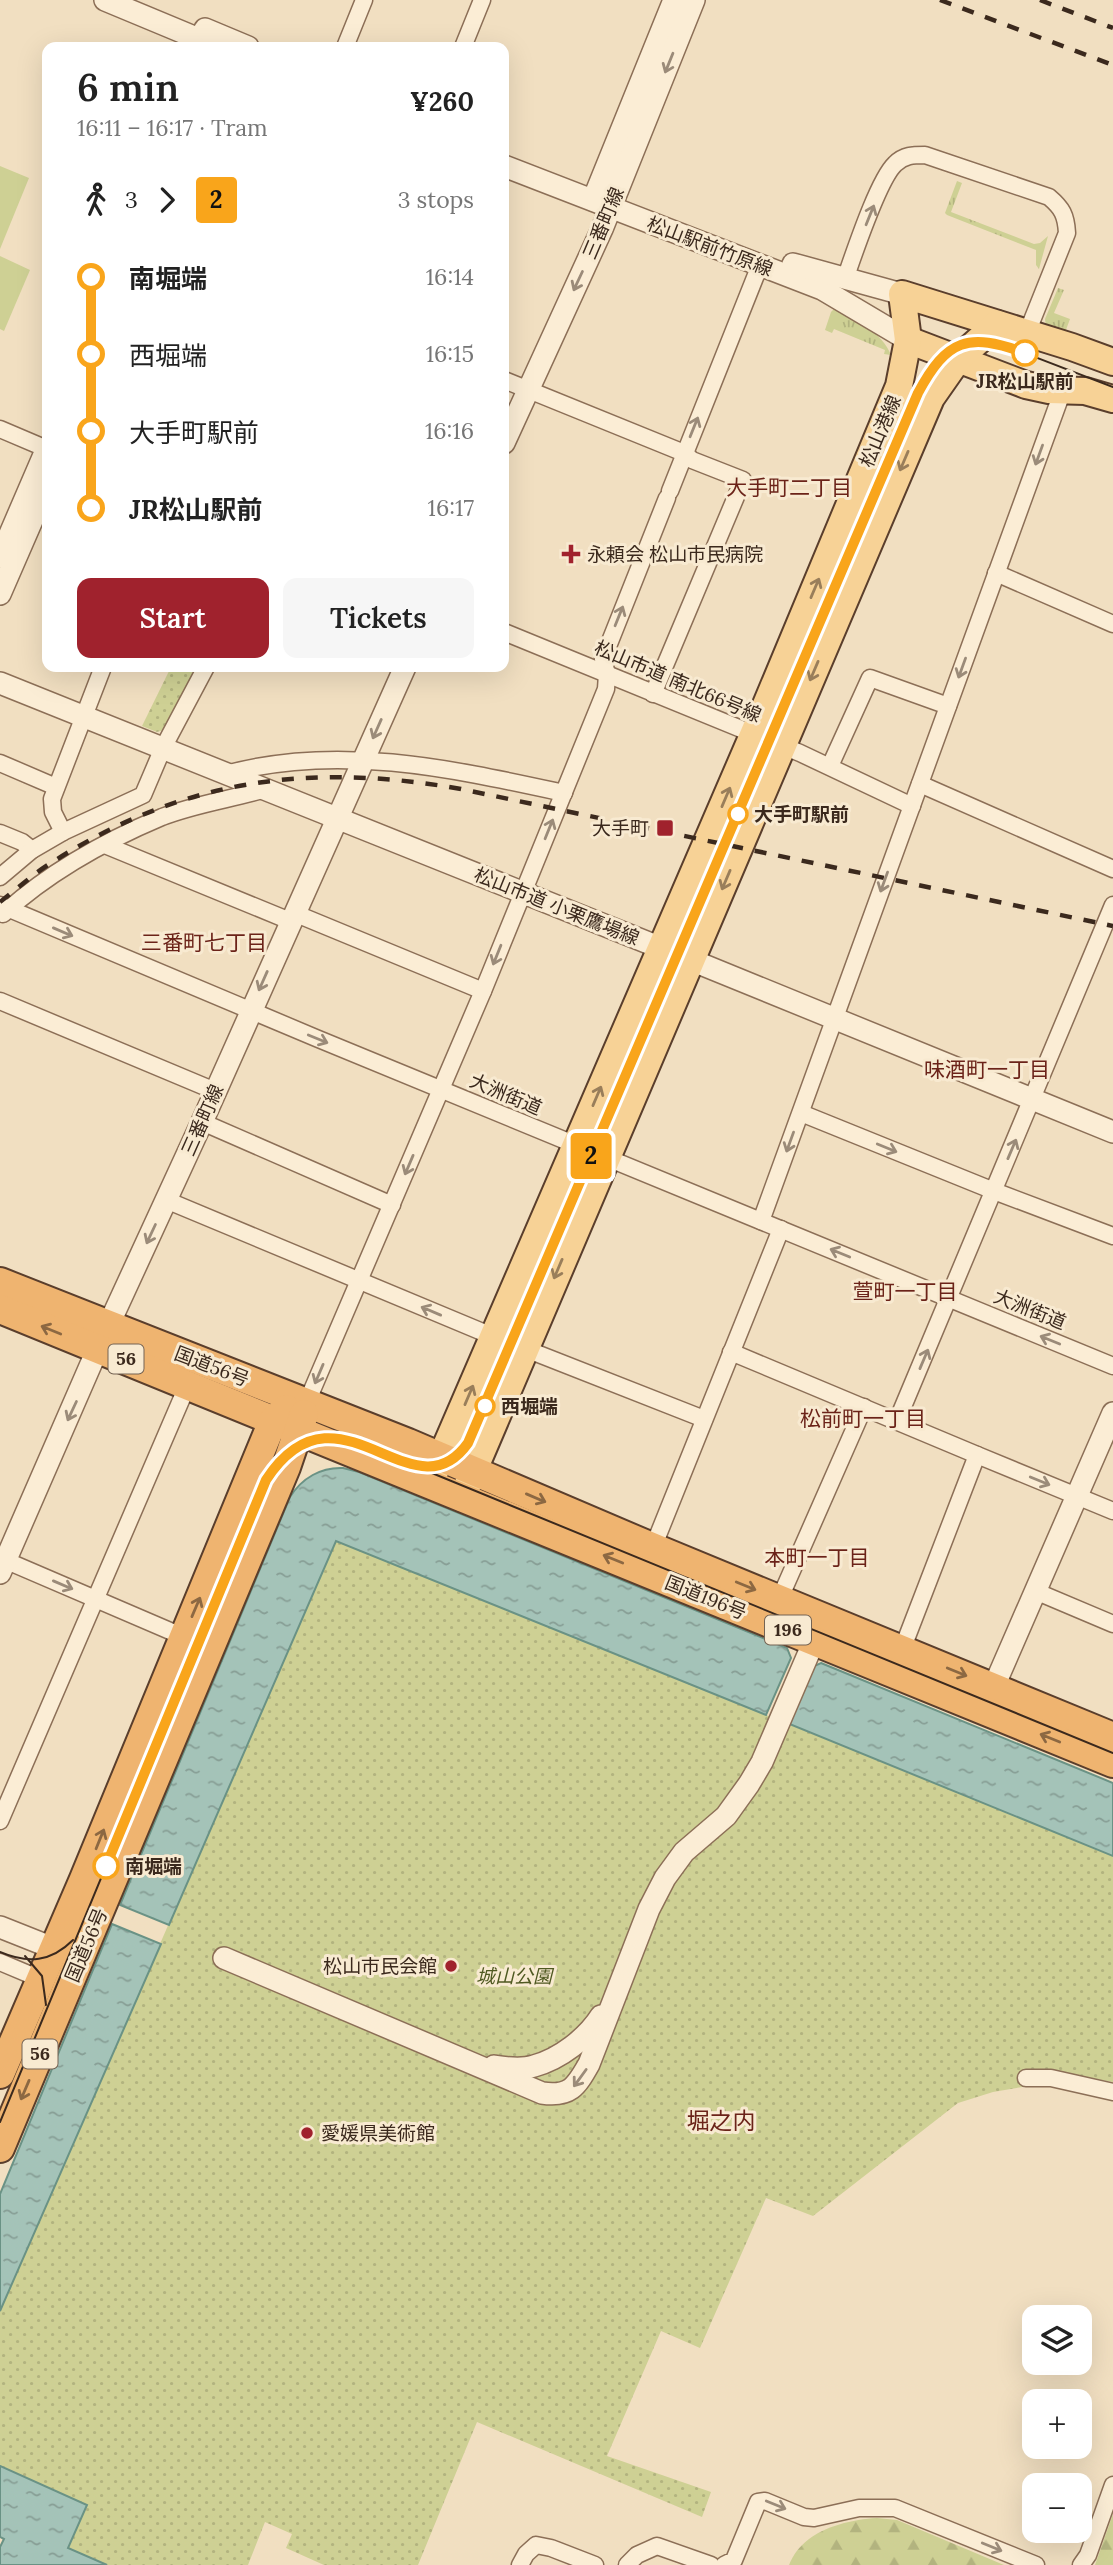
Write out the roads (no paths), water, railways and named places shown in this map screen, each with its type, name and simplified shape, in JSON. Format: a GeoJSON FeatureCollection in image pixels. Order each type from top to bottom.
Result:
{"type":"FeatureCollection","features":[{"type":"Feature","properties":{"kind":"highway","name":"国道56号"},"geometry":{"type":"LineString","coordinates":[[0,1282],[188,1384],[286,1426]]}},
{"type":"Feature","properties":{"kind":"highway","name":"国道56号"},"geometry":{"type":"LineString","coordinates":[[0,1309],[103,1337],[307,1402]]}},
{"type":"Feature","properties":{"kind":"highway"},"geometry":{"type":"LineString","coordinates":[[286,1426],[289,1407],[307,1402]]}},
{"type":"Feature","properties":{"kind":"highway","name":"国道196号"},"geometry":{"type":"LineString","coordinates":[[307,1402],[474,1471],[648,1559]]}},
{"type":"Feature","properties":{"kind":"highway","name":"国道56号"},"geometry":{"type":"LineString","coordinates":[[0,2148],[286,1467],[286,1426]]}},
{"type":"Feature","properties":{"kind":"highway","name":"国道56号"},"geometry":{"type":"LineString","coordinates":[[0,2074],[183,1637],[286,1426]]}},
{"type":"Feature","properties":{"kind":"highway","name":"国道196号"},"geometry":{"type":"LineString","coordinates":[[286,1426],[462,1498],[648,1559],[775,1611],[814,1641],[897,1662],[989,1699],[1113,1737]]}},
{"type":"Feature","properties":{"kind":"highway"},"geometry":{"type":"LineString","coordinates":[[286,1467],[313,1450],[338,1447]]}},
{"type":"Feature","properties":{"kind":"highway","name":"国道196号"},"geometry":{"type":"LineString","coordinates":[[989,1699],[1113,1763]]}},
{"type":"Feature","properties":{"kind":"main road","name":"松山港線"},"geometry":{"type":"LineString","coordinates":[[429,1485],[899,386],[908,340],[902,294]]}},
{"type":"Feature","properties":{"kind":"main road"},"geometry":{"type":"LineString","coordinates":[[902,294],[1072,346],[1113,362]]}},
{"type":"Feature","properties":{"kind":"main road","name":"松山港線"},"geometry":{"type":"LineString","coordinates":[[462,1498],[605,1157],[931,398],[958,358],[998,324]]}},
{"type":"Feature","properties":{"kind":"main road"},"geometry":{"type":"LineString","coordinates":[[958,358],[1027,333]]}},
{"type":"Feature","properties":{"kind":"main road"},"geometry":{"type":"LineString","coordinates":[[908,340],[1026,385],[1085,391],[1113,399]]}},
{"type":"Feature","properties":{"kind":"main road"},"geometry":{"type":"LineString","coordinates":[[1063,390],[1072,346]]}},
{"type":"Feature","properties":{"kind":"street"},"geometry":{"type":"LineString","coordinates":[[105,0],[223,42]]}},
{"type":"Feature","properties":{"kind":"street"},"geometry":{"type":"LineString","coordinates":[[135,0],[225,42]]}},
{"type":"Feature","properties":{"kind":"street"},"geometry":{"type":"LineString","coordinates":[[347,42],[363,0]]}},
{"type":"Feature","properties":{"kind":"street"},"geometry":{"type":"LineString","coordinates":[[465,42],[482,0]]}},
{"type":"Feature","properties":{"kind":"street","name":"三番町線"},"geometry":{"type":"LineString","coordinates":[[509,432],[604,198],[674,0]]}},
{"type":"Feature","properties":{"kind":"street","name":"三番町線"},"geometry":{"type":"LineString","coordinates":[[604,198],[694,0]]}},
{"type":"Feature","properties":{"kind":"street","name":"松山駅前竹原線"},"geometry":{"type":"LineString","coordinates":[[509,155],[604,198],[762,260],[822,289],[908,340]]}},
{"type":"Feature","properties":{"kind":"street"},"geometry":{"type":"LineString","coordinates":[[908,340],[845,279],[874,204],[895,164],[910,155],[925,156],[1049,197],[1061,207],[1067,233],[1027,333]]}},
{"type":"Feature","properties":{"kind":"street","name":"松山駅前竹原線"},"geometry":{"type":"LineString","coordinates":[[509,168],[604,198]]}},
{"type":"Feature","properties":{"kind":"street"},"geometry":{"type":"LineString","coordinates":[[307,1402],[483,991],[606,689],[607,674],[603,659],[762,260]]}},
{"type":"Feature","properties":{"kind":"street","name":"松山駅前竹原線"},"geometry":{"type":"LineString","coordinates":[[762,260],[902,294]]}},
{"type":"Feature","properties":{"kind":"street"},"geometry":{"type":"LineString","coordinates":[[509,382],[684,453],[692,460],[743,480],[653,694]]}},
{"type":"Feature","properties":{"kind":"street"},"geometry":{"type":"LineString","coordinates":[[761,1221],[1063,390]]}},
{"type":"Feature","properties":{"kind":"street"},"geometry":{"type":"LineString","coordinates":[[0,429],[42,446]]}},
{"type":"Feature","properties":{"kind":"street"},"geometry":{"type":"LineString","coordinates":[[0,557],[42,460]]}},
{"type":"Feature","properties":{"kind":"street"},"geometry":{"type":"LineString","coordinates":[[0,594],[42,497]]}},
{"type":"Feature","properties":{"kind":"street"},"geometry":{"type":"LineString","coordinates":[[996,573],[1113,624]]}},
{"type":"Feature","properties":{"kind":"street","name":"松山市道 南北66号線"},"geometry":{"type":"LineString","coordinates":[[509,634],[830,766],[912,807]]}},
{"type":"Feature","properties":{"kind":"street"},"geometry":{"type":"LineString","coordinates":[[63,832],[52,812],[52,799],[101,672]]}},
{"type":"Feature","properties":{"kind":"street"},"geometry":{"type":"LineString","coordinates":[[0,877],[32,850],[63,832],[143,795],[163,748],[203,672]]}},
{"type":"Feature","properties":{"kind":"street","name":"三番町線"},"geometry":{"type":"LineString","coordinates":[[2,1564],[403,672]]}},
{"type":"Feature","properties":{"kind":"street"},"geometry":{"type":"LineString","coordinates":[[830,766],[870,678],[948,706]]}},
{"type":"Feature","properties":{"kind":"street","name":"松山市道 小栗鷹場線"},"geometry":{"type":"LineString","coordinates":[[0,683],[338,817],[1113,1132]]}},
{"type":"Feature","properties":{"kind":"street"},"geometry":{"type":"LineString","coordinates":[[226,774],[305,760],[364,759],[464,772],[564,793]]}},
{"type":"Feature","properties":{"kind":"street"},"geometry":{"type":"LineString","coordinates":[[0,764],[55,787]]}},
{"type":"Feature","properties":{"kind":"street"},"geometry":{"type":"LineString","coordinates":[[920,783],[1113,869]]}},
{"type":"Feature","properties":{"kind":"street"},"geometry":{"type":"LineString","coordinates":[[0,929],[3,910],[80,857],[164,816],[266,789]]}},
{"type":"Feature","properties":{"kind":"street"},"geometry":{"type":"LineString","coordinates":[[0,833],[22,842],[32,850]]}},
{"type":"Feature","properties":{"kind":"street"},"geometry":{"type":"LineString","coordinates":[[105,845],[483,991]]}},
{"type":"Feature","properties":{"kind":"street"},"geometry":{"type":"LineString","coordinates":[[897,1421],[1032,1099],[1107,937],[1113,905]]}},
{"type":"Feature","properties":{"kind":"street","name":"大洲街道"},"geometry":{"type":"LineString","coordinates":[[3,910],[1113,1366]]}},
{"type":"Feature","properties":{"kind":"street"},"geometry":{"type":"LineString","coordinates":[[0,1001],[215,1091]]}},
{"type":"Feature","properties":{"kind":"street"},"geometry":{"type":"LineString","coordinates":[[801,1113],[1113,1236]]}},
{"type":"Feature","properties":{"kind":"street"},"geometry":{"type":"LineString","coordinates":[[202,1122],[392,1205]]}},
{"type":"Feature","properties":{"kind":"street"},"geometry":{"type":"LineString","coordinates":[[166,1200],[494,1336],[704,1419]]}},
{"type":"Feature","properties":{"kind":"street"},"geometry":{"type":"LineString","coordinates":[[648,1559],[781,1229]]}},
{"type":"Feature","properties":{"kind":"street"},"geometry":{"type":"LineString","coordinates":[[732,1352],[1113,1511]]}},
{"type":"Feature","properties":{"kind":"street"},"geometry":{"type":"LineString","coordinates":[[0,1821],[188,1384]]}},
{"type":"Feature","properties":{"kind":"street"},"geometry":{"type":"LineString","coordinates":[[775,1611],[864,1407]]}},
{"type":"Feature","properties":{"kind":"street"},"geometry":{"type":"LineString","coordinates":[[989,1699],[1113,1413]]}},
{"type":"Feature","properties":{"kind":"street"},"geometry":{"type":"LineString","coordinates":[[897,1662],[977,1455]]}},
{"type":"Feature","properties":{"kind":"street"},"geometry":{"type":"LineString","coordinates":[[2,1564],[95,1599],[209,1648]]}},
{"type":"Feature","properties":{"kind":"street"},"geometry":{"type":"LineString","coordinates":[[1035,1591],[1113,1624]]}},
{"type":"Feature","properties":{"kind":"street"},"geometry":{"type":"LineString","coordinates":[[224,1958],[542,2093],[557,2095],[568,2092],[580,2080],[589,2064],[649,1909],[665,1878],[684,1852],[726,1816],[741,1797],[762,1762],[814,1641]]}},
{"type":"Feature","properties":{"kind":"street"},"geometry":{"type":"LineString","coordinates":[[0,1927],[80,1959]]}},
{"type":"Feature","properties":{"kind":"street"},"geometry":{"type":"LineString","coordinates":[[0,1962],[66,1991]]}},
{"type":"Feature","properties":{"kind":"street"},"geometry":{"type":"LineString","coordinates":[[478,2064],[506,2068],[533,2067],[573,2046],[593,2029],[615,1993]]}},
{"type":"Feature","properties":{"kind":"street"},"geometry":{"type":"LineString","coordinates":[[533,2067],[533,2085],[542,2093]]}},
{"type":"Feature","properties":{"kind":"street"},"geometry":{"type":"LineString","coordinates":[[1026,2078],[1051,2078],[1113,2092]]}},
{"type":"Feature","properties":{"kind":"street"},"geometry":{"type":"LineString","coordinates":[[1081,2565],[1088,2555],[1113,2485]]}},
{"type":"Feature","properties":{"kind":"street"},"geometry":{"type":"LineString","coordinates":[[724,2565],[734,2560],[758,2502],[765,2501],[804,2517],[814,2518],[859,2508],[895,2508],[1036,2565]]}},
{"type":"Feature","properties":{"kind":"street"},"geometry":{"type":"LineString","coordinates":[[520,2565],[526,2554],[536,2545],[595,2565]]}},
{"type":"Feature","properties":{"kind":"street"},"geometry":{"type":"LineString","coordinates":[[627,2565],[637,2555],[657,2546],[711,2565]]}},
{"type":"Feature","properties":{"kind":"water"},"geometry":{"type":"Polygon","coordinates":[[[343,1468],[359,1472],[787,1648],[791,1658],[766,1715],[336,1541],[169,1925],[120,1905],[290,1497],[300,1484],[313,1475],[327,1469],[343,1468]]]}},
{"type":"Feature","properties":{"kind":"water"},"geometry":{"type":"Polygon","coordinates":[[[821,1663],[1113,1783],[1113,1856],[787,1723],[812,1667],[821,1663]]]}},
{"type":"Feature","properties":{"kind":"water"},"geometry":{"type":"Polygon","coordinates":[[[112,1924],[161,1944],[0,2311],[0,2194],[112,1924]]]}},
{"type":"Feature","properties":{"kind":"water"},"geometry":{"type":"Polygon","coordinates":[[[0,2466],[87,2505],[68,2548],[107,2565],[0,2565],[0,2547],[4,2539],[0,2537],[0,2466]]]}},
{"type":"Feature","properties":{"kind":"tram line"},"geometry":{"type":"LineString","coordinates":[[420,1466],[436,1465],[450,1460],[471,1438],[918,393],[933,366],[950,349],[981,341],[1001,344],[1113,387]]}},
{"type":"Feature","properties":{"kind":"tram line","name":"2"},"geometry":{"type":"LineString","coordinates":[[106,1866],[266,1480],[279,1461],[295,1448],[312,1440],[338,1438],[354,1441],[413,1466],[429,1466],[449,1461],[468,1443],[918,393],[933,366],[950,349],[961,344],[990,341],[1025,353]]}},
{"type":"Feature","properties":{"kind":"tram line"},"geometry":{"type":"LineString","coordinates":[[0,2122],[266,1480],[293,1450],[314,1440],[326,1438],[354,1441],[1113,1753]]}},
{"type":"Feature","properties":{"kind":"tram line"},"geometry":{"type":"LineString","coordinates":[[0,1952],[20,1958],[39,1959],[56,1953],[73,1940]]}},
{"type":"Feature","properties":{"kind":"tram line"},"geometry":{"type":"LineString","coordinates":[[25,1956],[42,1976],[46,2005]]}},
{"type":"Feature","properties":{"kind":"railway"},"geometry":{"type":"LineString","coordinates":[[940,0],[1113,65]]}},
{"type":"Feature","properties":{"kind":"railway"},"geometry":{"type":"LineString","coordinates":[[1040,0],[1113,28]]}},
{"type":"Feature","properties":{"kind":"railway"},"geometry":{"type":"LineString","coordinates":[[0,902],[51,863],[100,835],[149,812],[248,784],[299,778],[351,777],[461,789],[1113,926]]}},
{"type":"Feature","properties":{"kind":"place","name":"JR松山駅前"},"geometry":{"type":"Point","coordinates":[1025,353]}},
{"type":"Feature","properties":{"kind":"place","name":"永頼会 松山市民病院"},"geometry":{"type":"Point","coordinates":[571,554]}},
{"type":"Feature","properties":{"kind":"place","name":"大手町駅前"},"geometry":{"type":"Point","coordinates":[738,814]}},
{"type":"Feature","properties":{"kind":"place","name":"大手町"},"geometry":{"type":"Point","coordinates":[665,828]}},
{"type":"Feature","properties":{"kind":"place","name":"西堀端"},"geometry":{"type":"Point","coordinates":[485,1406]}},
{"type":"Feature","properties":{"kind":"place","name":"南堀端"},"geometry":{"type":"Point","coordinates":[106,1866]}},
{"type":"Feature","properties":{"kind":"place","name":"松山市民会館"},"geometry":{"type":"Point","coordinates":[451,1966]}},
{"type":"Feature","properties":{"kind":"place","name":"愛媛県美術館"},"geometry":{"type":"Point","coordinates":[307,2133]}},
{"type":"Feature","properties":{"kind":"district","name":"大手町二丁目"},"geometry":{"type":"Point","coordinates":[789,488]}},
{"type":"Feature","properties":{"kind":"district","name":"三番町七丁目"},"geometry":{"type":"Point","coordinates":[204,943]}},
{"type":"Feature","properties":{"kind":"district","name":"味酒町一丁目"},"geometry":{"type":"Point","coordinates":[987,1070]}},
{"type":"Feature","properties":{"kind":"district","name":"萱町一丁目"},"geometry":{"type":"Point","coordinates":[905,1292]}},
{"type":"Feature","properties":{"kind":"district","name":"松前町一丁目"},"geometry":{"type":"Point","coordinates":[863,1419]}},
{"type":"Feature","properties":{"kind":"district","name":"本町一丁目"},"geometry":{"type":"Point","coordinates":[817,1558]}},
{"type":"Feature","properties":{"kind":"district","name":"堀之内"},"geometry":{"type":"Point","coordinates":[721,2121]}},
{"type":"Feature","properties":{"kind":"park label","name":"城山公園"},"geometry":{"type":"Point","coordinates":[514,1976]}}]}
